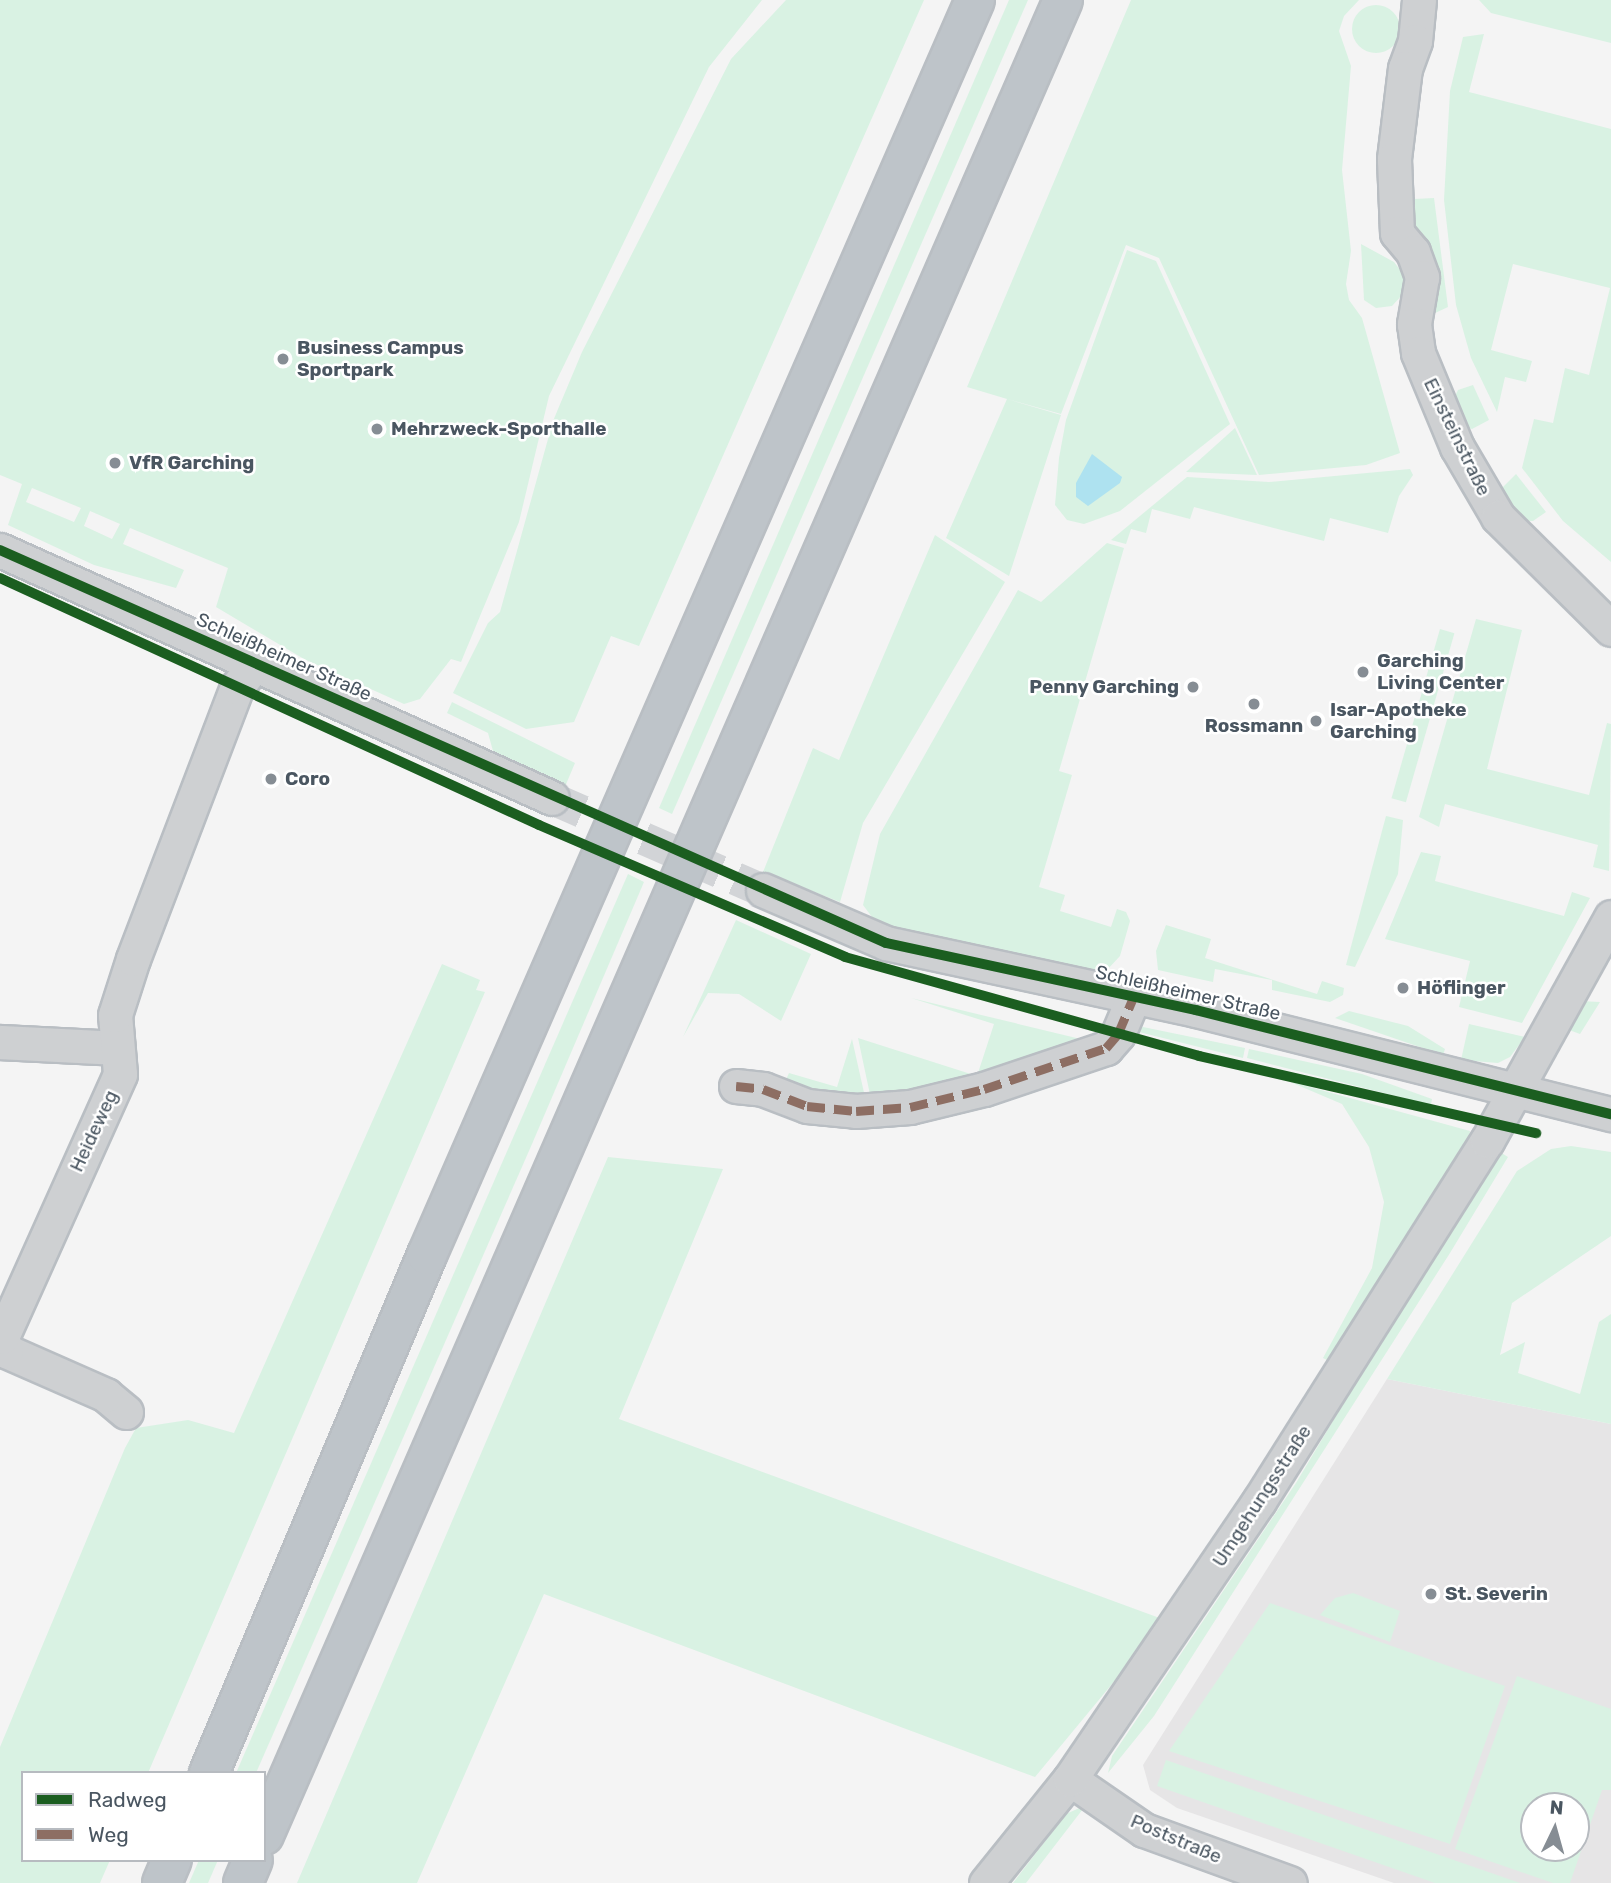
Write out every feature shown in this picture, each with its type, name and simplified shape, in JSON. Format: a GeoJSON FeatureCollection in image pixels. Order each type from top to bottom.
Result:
{"type":"FeatureCollection","features":[{"type":"Feature","properties":{"kind":"highway"},"geometry":{"type":"LineString","coordinates":[[210,1771],[427,1255],[975,0]]}},
{"type":"Feature","properties":{"kind":"highway"},"geometry":{"type":"LineString","coordinates":[[266,1830],[1063,0]]}},
{"type":"Feature","properties":{"kind":"highway"},"geometry":{"type":"LineString","coordinates":[[162,1883],[171,1862]]}},
{"type":"Feature","properties":{"kind":"highway"},"geometry":{"type":"LineString","coordinates":[[243,1883],[252,1862]]}},
{"type":"Feature","properties":{"kind":"street","name":"Einsteinstraße"},"geometry":{"type":"LineString","coordinates":[[1419,0],[1415,41],[1405,68],[1394,159],[1397,233],[1413,252],[1422,276],[1414,324],[1418,353],[1457,447],[1498,517],[1611,629]]}},
{"type":"Feature","properties":{"kind":"street","name":"Schleißheimer Straße"},"geometry":{"type":"LineString","coordinates":[[0,550],[552,798]]}},
{"type":"Feature","properties":{"kind":"street","name":"Heideweg"},"geometry":{"type":"LineString","coordinates":[[126,1412],[106,1395],[6,1351],[2,1337],[120,1074],[115,1015],[133,959],[237,687],[255,664]]}},
{"type":"Feature","properties":{"kind":"street","name":"Schleißheimer Straße"},"geometry":{"type":"LineString","coordinates":[[763,890],[886,943],[1134,996],[1513,1092],[1611,1114]]}},
{"type":"Feature","properties":{"kind":"street","name":"Umgehungsstraße"},"geometry":{"type":"LineString","coordinates":[[986,1883],[1070,1779],[1277,1474],[1513,1092],[1611,917]]}},
{"type":"Feature","properties":{"kind":"street","name":"Schleißheimer Straße"},"geometry":{"type":"LineString","coordinates":[[736,1086],[763,1089],[807,1106],[856,1111],[910,1107],[984,1089],[1106,1048],[1118,1034],[1134,996]]}},
{"type":"Feature","properties":{"kind":"street"},"geometry":{"type":"LineString","coordinates":[[0,1042],[117,1048]]}},
{"type":"Feature","properties":{"kind":"street","name":"Poststraße"},"geometry":{"type":"LineString","coordinates":[[1070,1779],[1144,1830],[1250,1876],[1290,1883]]}},
{"type":"Feature","properties":{"kind":"shaded area","name":"St. Severin"},"geometry":{"type":"Polygon","coordinates":[[[1387,1379],[1611,1424],[1611,1883],[1394,1883],[1177,1808],[1150,1790],[1143,1765],[1387,1379]]]}},
{"type":"Feature","properties":{"kind":"green space","name":"Business Campus Sportpark"},"geometry":{"type":"Polygon","coordinates":[[[0,0],[762,0],[709,67],[549,396],[519,522],[461,662],[451,659],[420,699],[404,704],[304,659],[216,607],[228,568],[130,528],[123,544],[184,570],[176,588],[94,565],[8,525],[22,484],[0,475],[0,0]],[[32,488],[26,502],[74,522],[81,508],[32,488]],[[90,511],[84,526],[112,539],[120,524],[90,511]]]}},
{"type":"Feature","properties":{"kind":"green space"},"geometry":{"type":"Polygon","coordinates":[[[786,0],[924,0],[639,646],[611,636],[574,722],[526,729],[453,693],[488,623],[500,612],[553,421],[582,352],[731,59],[786,0]]]}},
{"type":"Feature","properties":{"kind":"green space"},"geometry":{"type":"Polygon","coordinates":[[[1009,0],[1028,0],[672,814],[659,808],[1009,0]]]}},
{"type":"Feature","properties":{"kind":"green space"},"geometry":{"type":"Polygon","coordinates":[[[1131,0],[1359,0],[1344,16],[1339,31],[1351,66],[1342,170],[1351,251],[1346,284],[1349,300],[1362,318],[1400,453],[1366,465],[1259,475],[1159,258],[1126,245],[1061,414],[967,387],[1131,0]]]}},
{"type":"Feature","properties":{"kind":"green space"},"geometry":{"type":"Polygon","coordinates":[[[1479,0],[1611,0],[1611,43],[1491,13],[1479,0]]]}},
{"type":"Feature","properties":{"kind":"green space"},"geometry":{"type":"Polygon","coordinates":[[[1376,5],[1385,6],[1393,12],[1399,20],[1399,38],[1393,46],[1385,52],[1376,53],[1367,52],[1359,46],[1353,38],[1352,29],[1353,20],[1359,12],[1367,6],[1376,5]]]}},
{"type":"Feature","properties":{"kind":"green space"},"geometry":{"type":"Polygon","coordinates":[[[1484,34],[1469,92],[1611,129],[1611,562],[1563,521],[1522,468],[1534,419],[1553,423],[1565,368],[1589,375],[1610,288],[1513,264],[1491,350],[1532,361],[1526,382],[1505,377],[1497,412],[1471,358],[1456,305],[1444,200],[1450,91],[1463,37],[1484,34]]]}},
{"type":"Feature","properties":{"kind":"green space"},"geometry":{"type":"Polygon","coordinates":[[[1434,198],[1448,307],[1433,314],[1436,285],[1413,228],[1414,199],[1434,198]]]}},
{"type":"Feature","properties":{"kind":"green space"},"geometry":{"type":"Polygon","coordinates":[[[1361,244],[1394,262],[1405,276],[1404,293],[1392,306],[1376,308],[1364,300],[1361,244]]]}},
{"type":"Feature","properties":{"kind":"green space"},"geometry":{"type":"Polygon","coordinates":[[[1127,250],[1156,261],[1230,424],[1120,511],[1084,524],[1067,520],[1055,505],[1059,458],[1066,420],[1127,250]]]}},
{"type":"Feature","properties":{"kind":"green space"},"geometry":{"type":"Polygon","coordinates":[[[1473,385],[1489,420],[1472,429],[1462,426],[1453,400],[1458,390],[1473,385]]]}},
{"type":"Feature","properties":{"kind":"green space"},"geometry":{"type":"Polygon","coordinates":[[[1007,399],[1061,415],[1009,576],[946,538],[1007,399]]]}},
{"type":"Feature","properties":{"kind":"green space"},"geometry":{"type":"Polygon","coordinates":[[[1235,428],[1257,475],[1186,472],[1235,428]]]}},
{"type":"Feature","properties":{"kind":"green space"},"geometry":{"type":"Polygon","coordinates":[[[1410,469],[1413,475],[1399,496],[1388,533],[1330,518],[1324,541],[1194,507],[1190,519],[1152,509],[1146,533],[1131,529],[1126,544],[1111,540],[1187,477],[1269,482],[1410,469]]]}},
{"type":"Feature","properties":{"kind":"green space"},"geometry":{"type":"Polygon","coordinates":[[[1516,474],[1546,512],[1533,521],[1521,521],[1501,497],[1502,488],[1516,474]]]}},
{"type":"Feature","properties":{"kind":"green space"},"geometry":{"type":"Polygon","coordinates":[[[935,535],[1005,582],[863,823],[840,902],[763,872],[813,748],[839,760],[935,535]]]}},
{"type":"Feature","properties":{"kind":"green space"},"geometry":{"type":"Polygon","coordinates":[[[1107,543],[1124,548],[1059,771],[1072,775],[1039,887],[1065,895],[1060,911],[1111,927],[1117,909],[1126,912],[1130,921],[1120,956],[1107,970],[1094,972],[878,925],[863,905],[880,834],[1018,590],[1041,602],[1107,543]]]}},
{"type":"Feature","properties":{"kind":"green space"},"geometry":{"type":"Polygon","coordinates":[[[1476,619],[1522,630],[1487,769],[1589,795],[1607,723],[1611,724],[1609,871],[1593,867],[1598,845],[1445,804],[1439,827],[1419,817],[1476,619]]]}},
{"type":"Feature","properties":{"kind":"green space"},"geometry":{"type":"Polygon","coordinates":[[[1440,629],[1454,633],[1406,802],[1391,798],[1440,629]]]}},
{"type":"Feature","properties":{"kind":"green space"},"geometry":{"type":"Polygon","coordinates":[[[452,702],[575,763],[564,789],[493,751],[488,733],[447,713],[452,702]]]}},
{"type":"Feature","properties":{"kind":"green space"},"geometry":{"type":"Polygon","coordinates":[[[1386,816],[1403,820],[1398,874],[1355,967],[1346,965],[1386,816]]]}},
{"type":"Feature","properties":{"kind":"green space"},"geometry":{"type":"Polygon","coordinates":[[[1421,852],[1441,856],[1435,881],[1564,916],[1572,892],[1590,898],[1522,1023],[1459,1007],[1470,961],[1385,939],[1421,852]]]}},
{"type":"Feature","properties":{"kind":"green space"},"geometry":{"type":"Polygon","coordinates":[[[628,874],[644,882],[532,1144],[257,1771],[237,1771],[628,874]]]}},
{"type":"Feature","properties":{"kind":"green space"},"geometry":{"type":"Polygon","coordinates":[[[736,920],[811,954],[781,1021],[739,994],[708,993],[683,1037],[736,920]]]}},
{"type":"Feature","properties":{"kind":"green space"},"geometry":{"type":"Polygon","coordinates":[[[1166,925],[1211,939],[1205,958],[1317,994],[1322,981],[1344,988],[1343,995],[1330,1002],[1272,990],[1272,980],[1215,969],[1213,982],[1158,970],[1156,951],[1166,925]]]}},
{"type":"Feature","properties":{"kind":"green space"},"geometry":{"type":"Polygon","coordinates":[[[442,964],[480,980],[476,990],[485,992],[149,1771],[21,1771],[21,1862],[109,1862],[100,1883],[0,1883],[0,1747],[125,1448],[136,1428],[188,1420],[234,1433],[442,964]]]}},
{"type":"Feature","properties":{"kind":"green space"},"geometry":{"type":"Polygon","coordinates":[[[911,998],[1093,1042],[1004,1073],[872,1104],[858,1038],[977,1076],[994,1024],[911,998]]]}},
{"type":"Feature","properties":{"kind":"green space"},"geometry":{"type":"Polygon","coordinates":[[[1580,1001],[1600,1002],[1580,1034],[1561,1027],[1580,1001]]]}},
{"type":"Feature","properties":{"kind":"green space"},"geometry":{"type":"Polygon","coordinates":[[[1349,1011],[1408,1026],[1445,1049],[1443,1055],[1335,1018],[1349,1011]]]}},
{"type":"Feature","properties":{"kind":"green space"},"geometry":{"type":"Polygon","coordinates":[[[1469,1024],[1525,1037],[1510,1057],[1498,1063],[1461,1060],[1469,1024]]]}},
{"type":"Feature","properties":{"kind":"green space"},"geometry":{"type":"Polygon","coordinates":[[[1143,1027],[1245,1048],[1243,1058],[1135,1031],[1143,1027]]]}},
{"type":"Feature","properties":{"kind":"green space"},"geometry":{"type":"Polygon","coordinates":[[[852,1039],[867,1106],[783,1086],[789,1073],[837,1087],[852,1039]]]}},
{"type":"Feature","properties":{"kind":"green space"},"geometry":{"type":"Polygon","coordinates":[[[1249,1049],[1362,1074],[1432,1099],[1431,1105],[1247,1058],[1249,1049]]]}},
{"type":"Feature","properties":{"kind":"green space"},"geometry":{"type":"Polygon","coordinates":[[[1288,1081],[1470,1131],[1469,1140],[1337,1365],[1323,1358],[1372,1268],[1384,1202],[1369,1147],[1342,1104],[1288,1081]]]}},
{"type":"Feature","properties":{"kind":"green space"},"geometry":{"type":"Polygon","coordinates":[[[1571,1146],[1611,1152],[1611,1236],[1512,1303],[1500,1355],[1525,1342],[1518,1373],[1580,1394],[1599,1322],[1611,1314],[1611,1424],[1387,1379],[1517,1171],[1551,1149],[1571,1146]]]}},
{"type":"Feature","properties":{"kind":"green space"},"geometry":{"type":"Polygon","coordinates":[[[1495,1149],[1508,1157],[1450,1253],[1154,1716],[1108,1773],[1112,1756],[1296,1483],[1495,1149]]]}},
{"type":"Feature","properties":{"kind":"green space"},"geometry":{"type":"Polygon","coordinates":[[[608,1157],[723,1169],[619,1419],[1165,1620],[1035,1777],[544,1594],[417,1883],[297,1883],[608,1157]]]}},
{"type":"Feature","properties":{"kind":"green space"},"geometry":{"type":"Polygon","coordinates":[[[1353,1593],[1400,1611],[1390,1642],[1320,1615],[1335,1598],[1353,1593]]]}},
{"type":"Feature","properties":{"kind":"green space"},"geometry":{"type":"Polygon","coordinates":[[[1270,1603],[1505,1686],[1450,1844],[1169,1751],[1270,1603]]]}},
{"type":"Feature","properties":{"kind":"green space"},"geometry":{"type":"Polygon","coordinates":[[[1517,1676],[1611,1709],[1611,1790],[1602,1790],[1590,1825],[1590,1792],[1520,1792],[1520,1862],[1577,1862],[1570,1883],[1553,1883],[1455,1849],[1517,1676]]]}},
{"type":"Feature","properties":{"kind":"green space"},"geometry":{"type":"Polygon","coordinates":[[[1166,1760],[1520,1883],[1435,1883],[1157,1786],[1166,1760]]]}},
{"type":"Feature","properties":{"kind":"green space"},"geometry":{"type":"Polygon","coordinates":[[[1086,1805],[1026,1883],[1013,1883],[1066,1814],[1086,1805]]]}},
{"type":"Feature","properties":{"kind":"green space"},"geometry":{"type":"Polygon","coordinates":[[[198,1862],[217,1862],[208,1883],[189,1883],[198,1862]]]}},
{"type":"Feature","properties":{"kind":"water"},"geometry":{"type":"Polygon","coordinates":[[[1092,454],[1122,477],[1120,483],[1088,506],[1076,497],[1076,483],[1092,454]]]}},
{"type":"Feature","properties":{"kind":"tunnel"},"geometry":{"type":"LineString","coordinates":[[552,798],[763,890]]}},
{"type":"Feature","properties":{"kind":"marked path"},"geometry":{"type":"LineString","coordinates":[[736,1086],[763,1089],[807,1106],[856,1111],[910,1107],[984,1089],[1106,1048],[1118,1034],[1134,996]]}},
{"type":"Feature","properties":{"kind":"cycle path"},"geometry":{"type":"LineString","coordinates":[[0,550],[886,943],[1196,1010],[1611,1114]]}},
{"type":"Feature","properties":{"kind":"cycle path"},"geometry":{"type":"LineString","coordinates":[[0,578],[539,825],[845,957],[1199,1056],[1536,1133]]}},
{"type":"Feature","properties":{"kind":"place","name":"Business Campus Sportpark"},"geometry":{"type":"Point","coordinates":[283,359]}},
{"type":"Feature","properties":{"kind":"place","name":"Mehrzweck-Sporthalle"},"geometry":{"type":"Point","coordinates":[377,429]}},
{"type":"Feature","properties":{"kind":"place","name":"VfR Garching"},"geometry":{"type":"Point","coordinates":[115,463]}},
{"type":"Feature","properties":{"kind":"place","name":"Garching Living Center"},"geometry":{"type":"Point","coordinates":[1363,672]}},
{"type":"Feature","properties":{"kind":"place","name":"Penny Garching"},"geometry":{"type":"Point","coordinates":[1193,687]}},
{"type":"Feature","properties":{"kind":"place","name":"Rossmann"},"geometry":{"type":"Point","coordinates":[1254,704]}},
{"type":"Feature","properties":{"kind":"place","name":"Isar-Apotheke Garching"},"geometry":{"type":"Point","coordinates":[1316,721]}},
{"type":"Feature","properties":{"kind":"place","name":"Coro"},"geometry":{"type":"Point","coordinates":[271,779]}},
{"type":"Feature","properties":{"kind":"place","name":"Höflinger"},"geometry":{"type":"Point","coordinates":[1403,988]}},
{"type":"Feature","properties":{"kind":"place","name":"St. Severin"},"geometry":{"type":"Point","coordinates":[1431,1594]}}]}
